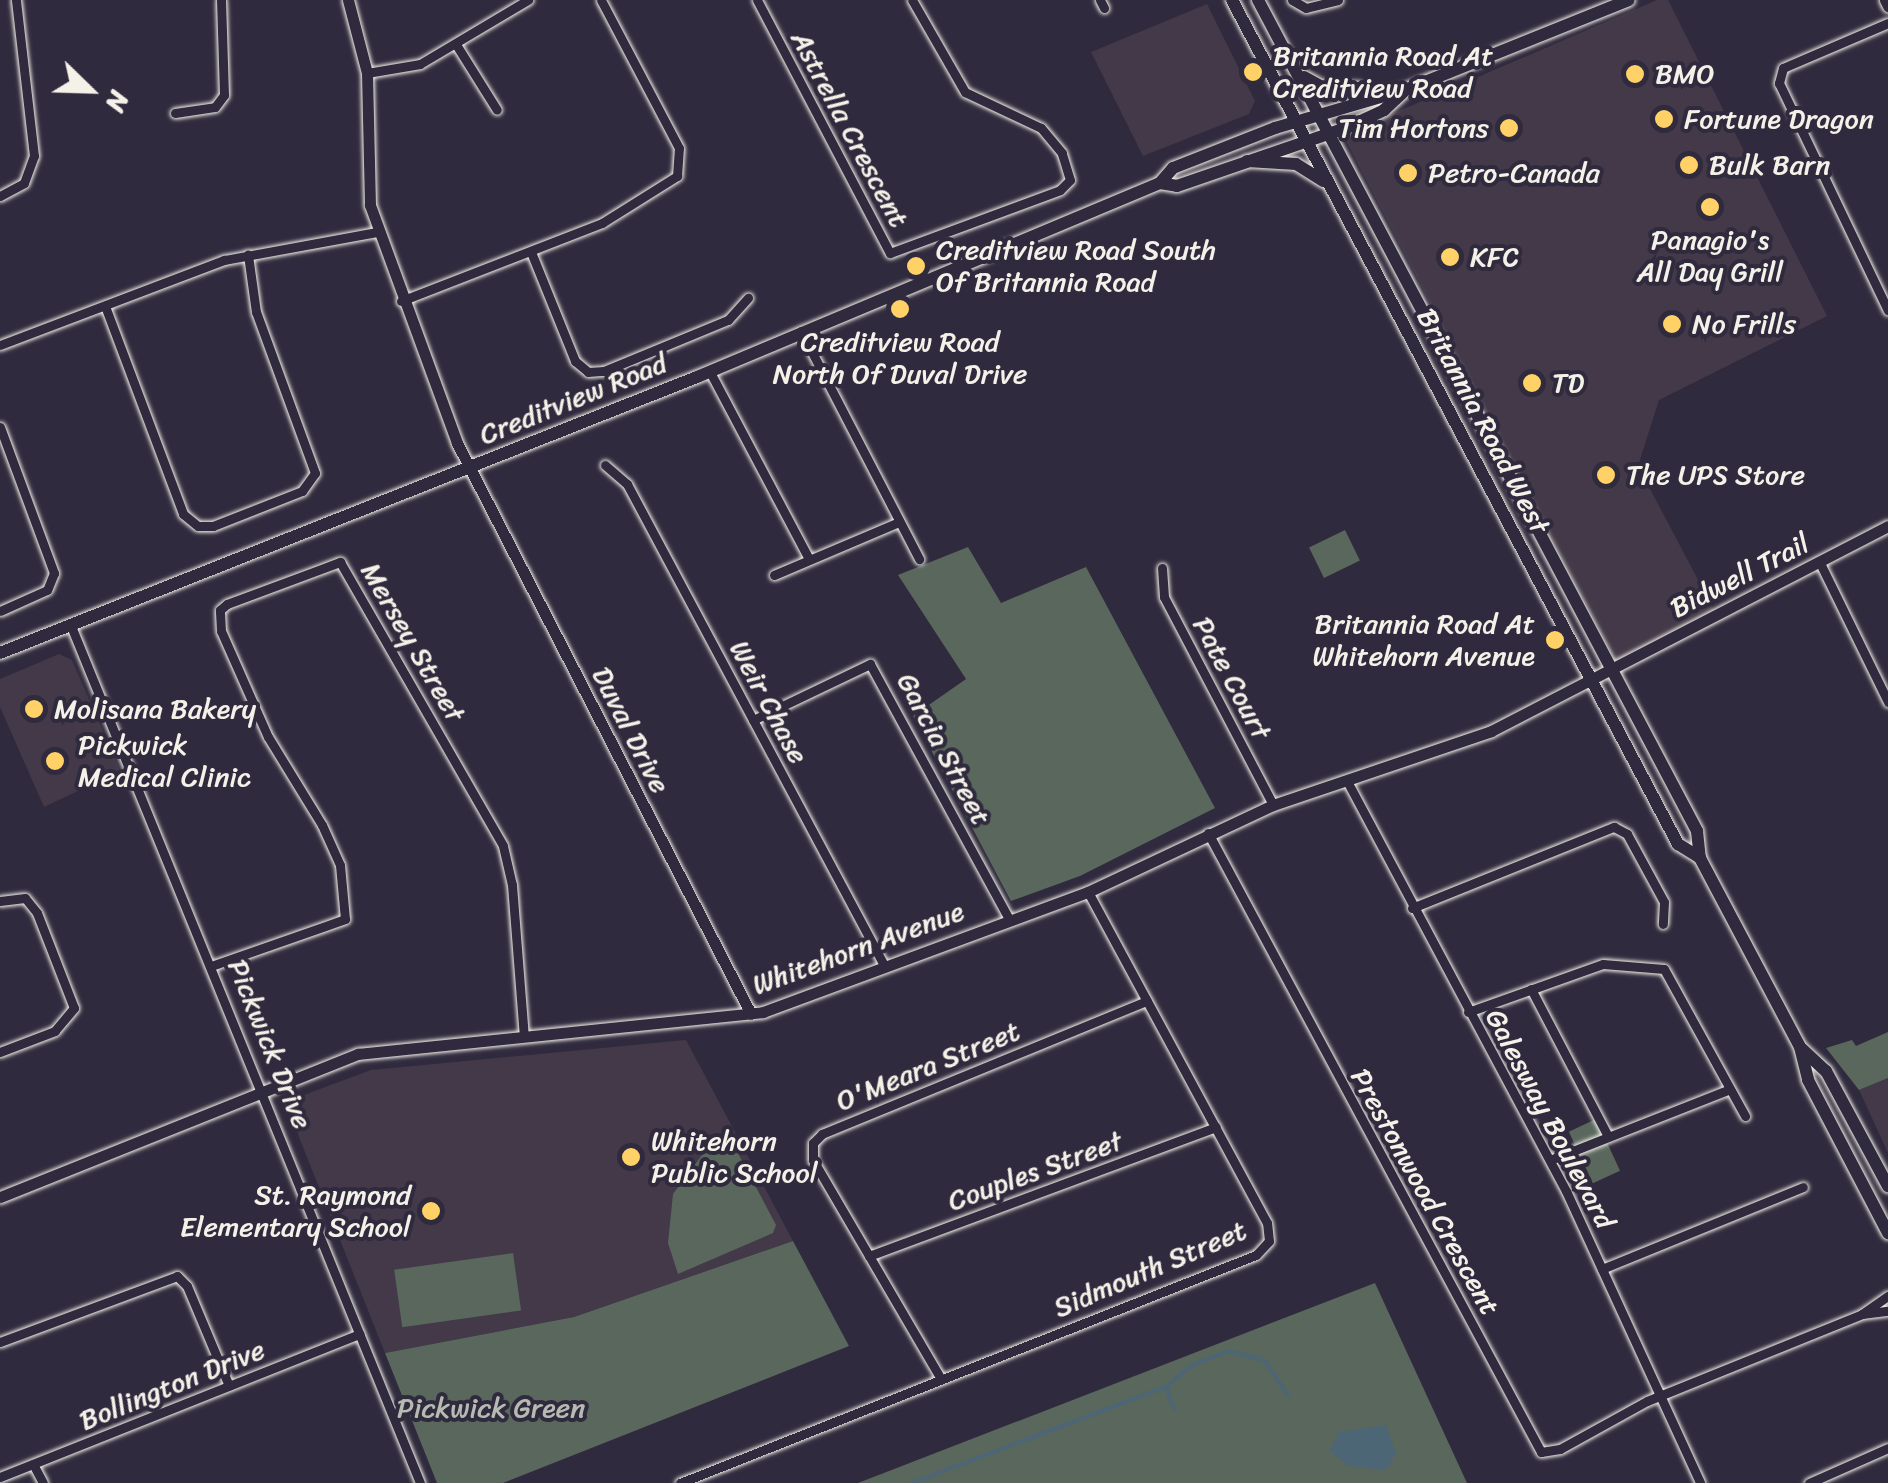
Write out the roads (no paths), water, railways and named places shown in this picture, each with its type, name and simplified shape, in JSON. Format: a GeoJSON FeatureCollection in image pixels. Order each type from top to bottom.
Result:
{"type":"FeatureCollection","features":[{"type":"Feature","properties":{"kind":"main road","name":"Britannia Road West"},"geometry":{"type":"LineString","coordinates":[[1232,0],[1678,844],[1700,858]]}},
{"type":"Feature","properties":{"kind":"main road","name":"Britannia Road West"},"geometry":{"type":"LineString","coordinates":[[1258,0],[1614,668],[1697,831],[1700,858],[1800,1047],[1808,1080],[1888,1233]]}},
{"type":"Feature","properties":{"kind":"main road","name":"Creditview Road"},"geometry":{"type":"LineString","coordinates":[[0,653],[710,372],[801,329],[1160,183],[1173,168],[1298,121],[1373,96],[1405,90],[1629,0]]}},
{"type":"Feature","properties":{"kind":"main road"},"geometry":{"type":"LineString","coordinates":[[1298,72],[1326,89],[1358,88],[1373,96]]}},
{"type":"Feature","properties":{"kind":"main road","name":"Creditview Road"},"geometry":{"type":"LineString","coordinates":[[1160,183],[1177,186],[1328,132],[1384,110],[1405,90]]}},
{"type":"Feature","properties":{"kind":"main road"},"geometry":{"type":"LineString","coordinates":[[1248,161],[1296,164],[1329,186]]}},
{"type":"Feature","properties":{"kind":"main road","name":"Britannia Road West"},"geometry":{"type":"LineString","coordinates":[[1800,1047],[1826,1071],[1888,1186]]}},
{"type":"Feature","properties":{"kind":"street"},"geometry":{"type":"LineString","coordinates":[[0,196],[24,183],[34,156],[16,0]]}},
{"type":"Feature","properties":{"kind":"street"},"geometry":{"type":"LineString","coordinates":[[175,113],[215,107],[224,95],[220,0]]}},
{"type":"Feature","properties":{"kind":"street","name":"Duval Drive"},"geometry":{"type":"LineString","coordinates":[[348,0],[367,74],[368,190],[376,232],[401,300],[468,468],[751,1014]]}},
{"type":"Feature","properties":{"kind":"street"},"geometry":{"type":"LineString","coordinates":[[367,74],[420,64],[457,46],[528,0]]}},
{"type":"Feature","properties":{"kind":"street"},"geometry":{"type":"LineString","coordinates":[[401,300],[602,223],[672,181],[682,164],[601,0]]}},
{"type":"Feature","properties":{"kind":"street","name":"Astrella Crescent"},"geometry":{"type":"LineString","coordinates":[[757,0],[890,253],[1060,190],[1070,180],[1062,153],[1042,128],[965,92],[912,0]]}},
{"type":"Feature","properties":{"kind":"street"},"geometry":{"type":"LineString","coordinates":[[1292,0],[1306,8],[1338,0]]}},
{"type":"Feature","properties":{"kind":"street"},"geometry":{"type":"LineString","coordinates":[[1888,22],[1783,68],[1779,84],[1888,310]]}},
{"type":"Feature","properties":{"kind":"street"},"geometry":{"type":"LineString","coordinates":[[457,46],[497,110]]}},
{"type":"Feature","properties":{"kind":"street"},"geometry":{"type":"LineString","coordinates":[[0,345],[180,273],[248,255],[376,232]]}},
{"type":"Feature","properties":{"kind":"street"},"geometry":{"type":"LineString","coordinates":[[531,252],[575,361],[588,372],[604,371],[728,320],[748,298]]}},
{"type":"Feature","properties":{"kind":"street"},"geometry":{"type":"LineString","coordinates":[[104,306],[183,514],[198,526],[213,526],[302,491],[315,472],[256,312],[248,255]]}},
{"type":"Feature","properties":{"kind":"street"},"geometry":{"type":"LineString","coordinates":[[801,329],[814,366],[919,559]]}},
{"type":"Feature","properties":{"kind":"street"},"geometry":{"type":"LineString","coordinates":[[710,372],[809,560]]}},
{"type":"Feature","properties":{"kind":"street"},"geometry":{"type":"LineString","coordinates":[[0,427],[54,573],[48,590],[0,611]]}},
{"type":"Feature","properties":{"kind":"street","name":"Weir Chase"},"geometry":{"type":"LineString","coordinates":[[605,465],[627,484],[885,967]]}},
{"type":"Feature","properties":{"kind":"street"},"geometry":{"type":"LineString","coordinates":[[774,575],[899,522]]}},
{"type":"Feature","properties":{"kind":"street","name":"Bidwell Trail"},"geometry":{"type":"LineString","coordinates":[[1592,680],[1888,526]]}},
{"type":"Feature","properties":{"kind":"street","name":"Mersey Street"},"geometry":{"type":"LineString","coordinates":[[214,965],[345,919],[340,865],[322,825],[268,737],[220,631],[220,610],[228,604],[340,562],[503,846],[512,885],[524,1036]]}},
{"type":"Feature","properties":{"kind":"street"},"geometry":{"type":"LineString","coordinates":[[1820,563],[1888,702]]}},
{"type":"Feature","properties":{"kind":"street","name":"Pate Court"},"geometry":{"type":"LineString","coordinates":[[1162,568],[1164,597],[1273,806]]}},
{"type":"Feature","properties":{"kind":"street","name":"Pickwick Drive"},"geometry":{"type":"LineString","coordinates":[[71,626],[265,1090],[420,1483]]}},
{"type":"Feature","properties":{"kind":"street","name":"Garcia Street"},"geometry":{"type":"LineString","coordinates":[[753,720],[870,664],[1009,919]]}},
{"type":"Feature","properties":{"kind":"street","name":"Whitehorn Avenue"},"geometry":{"type":"LineString","coordinates":[[0,1197],[358,1054],[751,1014],[1088,892],[1207,832],[1490,731],[1592,680]]}},
{"type":"Feature","properties":{"kind":"street","name":"Galesway Boulevard"},"geometry":{"type":"LineString","coordinates":[[1347,782],[1550,1160],[1663,1395],[1700,1483]]}},
{"type":"Feature","properties":{"kind":"street"},"geometry":{"type":"LineString","coordinates":[[1412,908],[1614,827],[1627,834],[1664,902],[1663,924]]}},
{"type":"Feature","properties":{"kind":"street","name":"Prestonwood Crescent"},"geometry":{"type":"LineString","coordinates":[[1207,832],[1387,1174],[1446,1269],[1528,1440],[1540,1452],[1560,1449],[1663,1395]]}},
{"type":"Feature","properties":{"kind":"street","name":"Sidmouth Street"},"geometry":{"type":"LineString","coordinates":[[680,1483],[1256,1254],[1270,1240],[1268,1222],[1088,892]]}},
{"type":"Feature","properties":{"kind":"street"},"geometry":{"type":"LineString","coordinates":[[0,901],[25,898],[37,912],[74,1008],[55,1030],[0,1052]]}},
{"type":"Feature","properties":{"kind":"street"},"geometry":{"type":"LineString","coordinates":[[1468,1012],[1604,964],[1664,969],[1745,1116]]}},
{"type":"Feature","properties":{"kind":"street"},"geometry":{"type":"LineString","coordinates":[[1531,989],[1608,1136]]}},
{"type":"Feature","properties":{"kind":"street","name":"O'Meara Street"},"geometry":{"type":"LineString","coordinates":[[942,1379],[813,1160],[813,1143],[822,1134],[1146,1001]]}},
{"type":"Feature","properties":{"kind":"street"},"geometry":{"type":"LineString","coordinates":[[1550,1160],[1730,1090]]}},
{"type":"Feature","properties":{"kind":"street","name":"Couples Street"},"geometry":{"type":"LineString","coordinates":[[870,1256],[1216,1127]]}},
{"type":"Feature","properties":{"kind":"street"},"geometry":{"type":"LineString","coordinates":[[1602,1269],[1802,1186]]}},
{"type":"Feature","properties":{"kind":"street"},"geometry":{"type":"LineString","coordinates":[[0,1342],[177,1276],[188,1286],[229,1386]]}},
{"type":"Feature","properties":{"kind":"street"},"geometry":{"type":"LineString","coordinates":[[1663,1395],[1862,1314],[1888,1296]]}},
{"type":"Feature","properties":{"kind":"street"},"geometry":{"type":"LineString","coordinates":[[1862,1314],[1888,1311]]}},
{"type":"Feature","properties":{"kind":"street","name":"Bollington Drive"},"geometry":{"type":"LineString","coordinates":[[0,1477],[360,1334]]}},
{"type":"Feature","properties":{"kind":"street"},"geometry":{"type":"LineString","coordinates":[[1809,1483],[1888,1448]]}},
{"type":"Feature","properties":{"kind":"street"},"geometry":{"type":"LineString","coordinates":[[33,1464],[43,1483]]}},
{"type":"Feature","properties":{"kind":"water"},"geometry":{"type":"Polygon","coordinates":[[[1386,1425],[1396,1453],[1386,1470],[1348,1466],[1330,1451],[1339,1432],[1386,1425]]]}},
{"type":"Feature","properties":{"kind":"waterway"},"geometry":{"type":"LineString","coordinates":[[912,1483],[1167,1386],[1192,1365],[1228,1351],[1264,1360],[1288,1395]]}},
{"type":"Feature","properties":{"kind":"waterway"},"geometry":{"type":"LineString","coordinates":[[1166,1387],[1174,1409]]}},
{"type":"Feature","properties":{"kind":"place","name":"Britannia Road At Creditview Road"},"geometry":{"type":"Point","coordinates":[1253,72]}},
{"type":"Feature","properties":{"kind":"place","name":"BMO"},"geometry":{"type":"Point","coordinates":[1635,74]}},
{"type":"Feature","properties":{"kind":"place","name":"Fortune Dragon"},"geometry":{"type":"Point","coordinates":[1664,119]}},
{"type":"Feature","properties":{"kind":"place","name":"Tim Hortons"},"geometry":{"type":"Point","coordinates":[1509,128]}},
{"type":"Feature","properties":{"kind":"place","name":"Bulk Barn"},"geometry":{"type":"Point","coordinates":[1689,165]}},
{"type":"Feature","properties":{"kind":"place","name":"Petro-Canada"},"geometry":{"type":"Point","coordinates":[1408,173]}},
{"type":"Feature","properties":{"kind":"place","name":"Panagio's All Day Grill"},"geometry":{"type":"Point","coordinates":[1710,207]}},
{"type":"Feature","properties":{"kind":"place","name":"KFC"},"geometry":{"type":"Point","coordinates":[1450,257]}},
{"type":"Feature","properties":{"kind":"place","name":"Creditview Road South Of Britannia Road"},"geometry":{"type":"Point","coordinates":[916,266]}},
{"type":"Feature","properties":{"kind":"place","name":"Creditview Road North Of Duval Drive"},"geometry":{"type":"Point","coordinates":[900,309]}},
{"type":"Feature","properties":{"kind":"place","name":"No Frills"},"geometry":{"type":"Point","coordinates":[1672,324]}},
{"type":"Feature","properties":{"kind":"place","name":"TD"},"geometry":{"type":"Point","coordinates":[1532,383]}},
{"type":"Feature","properties":{"kind":"place","name":"The UPS Store"},"geometry":{"type":"Point","coordinates":[1606,475]}},
{"type":"Feature","properties":{"kind":"place","name":"Britannia Road At Whitehorn Avenue"},"geometry":{"type":"Point","coordinates":[1555,640]}},
{"type":"Feature","properties":{"kind":"place","name":"Molisana Bakery"},"geometry":{"type":"Point","coordinates":[34,709]}},
{"type":"Feature","properties":{"kind":"place","name":"Pickwick Medical Clinic"},"geometry":{"type":"Point","coordinates":[55,761]}},
{"type":"Feature","properties":{"kind":"place","name":"Whitehorn Public School"},"geometry":{"type":"Point","coordinates":[631,1157]}},
{"type":"Feature","properties":{"kind":"place","name":"St. Raymond Elementary School"},"geometry":{"type":"Point","coordinates":[431,1211]}},
{"type":"Feature","properties":{"kind":"park label","name":"Pickwick Green"},"geometry":{"type":"Point","coordinates":[491,1408]}}]}
